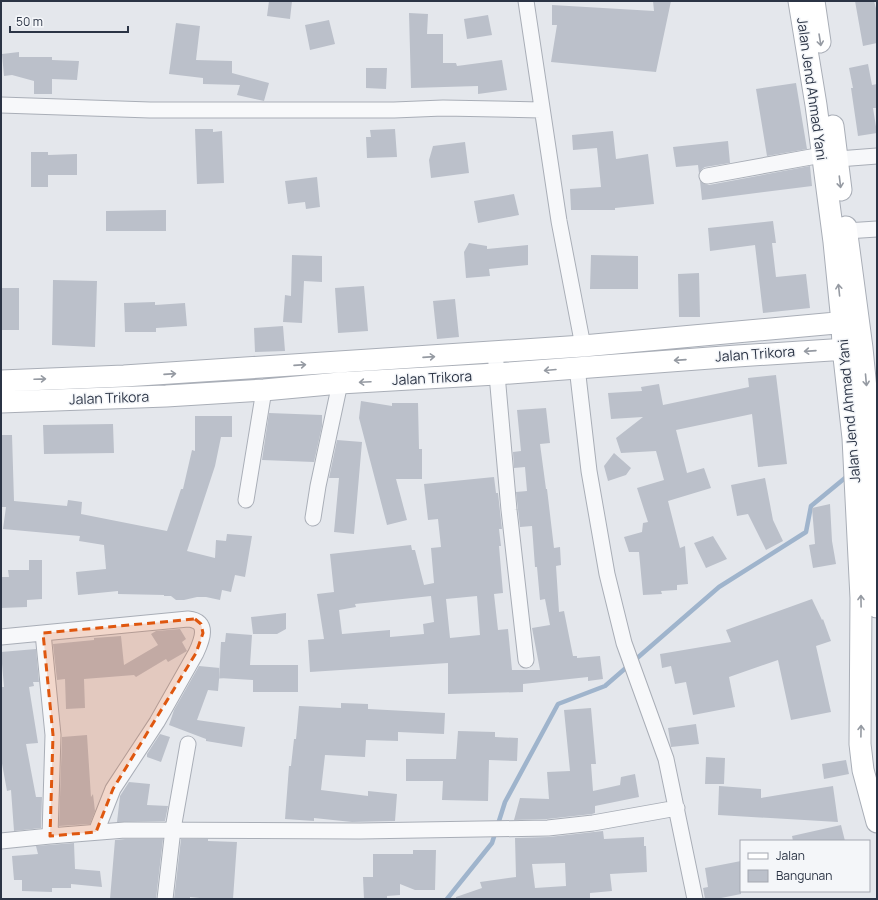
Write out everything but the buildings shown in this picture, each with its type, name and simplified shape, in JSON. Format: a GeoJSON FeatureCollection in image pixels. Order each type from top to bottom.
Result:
{"type":"FeatureCollection","features":[{"type":"Feature","properties":{"kind":"main road","name":"Jalan Jend Ahmad Yani"},"geometry":{"type":"LineString","coordinates":[[799,1],[816,105],[830,157],[846,232],[854,279],[850,321]]}},
{"type":"Feature","properties":{"kind":"main road","name":"Jalan Jend Ahmad Yani"},"geometry":{"type":"LineString","coordinates":[[814,1],[830,157],[834,242],[850,321],[853,348],[853,438],[860,590],[860,744],[863,770],[877,822]]}},
{"type":"Feature","properties":{"kind":"main road","name":"Jalan Trikora"},"geometry":{"type":"LineString","coordinates":[[1,381],[124,376],[583,346],[850,321]]}},
{"type":"Feature","properties":{"kind":"main road","name":"Jalan Jend Ahmad Yani"},"geometry":{"type":"LineString","coordinates":[[853,348],[874,430],[877,606]]}},
{"type":"Feature","properties":{"kind":"main road","name":"Jalan Trikora"},"geometry":{"type":"LineString","coordinates":[[1,402],[166,396],[264,390],[853,348]]}},
{"type":"Feature","properties":{"kind":"street"},"geometry":{"type":"LineString","coordinates":[[526,1],[541,110],[559,221],[583,346]]}},
{"type":"Feature","properties":{"kind":"street"},"geometry":{"type":"LineString","coordinates":[[1,105],[150,110],[394,110],[443,108],[541,110]]}},
{"type":"Feature","properties":{"kind":"street"},"geometry":{"type":"LineString","coordinates":[[706,176],[830,157],[877,156]]}},
{"type":"Feature","properties":{"kind":"street"},"geometry":{"type":"LineString","coordinates":[[846,232],[877,229]]}},
{"type":"Feature","properties":{"kind":"street"},"geometry":{"type":"LineString","coordinates":[[495,352],[496,374],[526,660]]}},
{"type":"Feature","properties":{"kind":"street"},"geometry":{"type":"LineString","coordinates":[[577,367],[589,471],[607,574],[624,643],[666,758],[694,899]]}},
{"type":"Feature","properties":{"kind":"street"},"geometry":{"type":"LineString","coordinates":[[313,518],[318,486],[340,384]]}},
{"type":"Feature","properties":{"kind":"street"},"geometry":{"type":"LineString","coordinates":[[246,500],[264,390]]}},
{"type":"Feature","properties":{"kind":"street"},"geometry":{"type":"LineString","coordinates":[[1,637],[188,618],[195,619],[201,624],[203,633],[202,642],[157,722],[113,789],[96,832]]}},
{"type":"Feature","properties":{"kind":"street"},"geometry":{"type":"LineString","coordinates":[[43,633],[53,735],[50,836]]}},
{"type":"Feature","properties":{"kind":"street"},"geometry":{"type":"LineString","coordinates":[[165,899],[173,829],[188,744]]}},
{"type":"Feature","properties":{"kind":"street"},"geometry":{"type":"LineString","coordinates":[[1,841],[125,830],[173,829],[360,831],[548,828],[593,823],[677,808]]}},
{"type":"Feature","properties":{"kind":"highlighted area"},"geometry":{"type":"Polygon","coordinates":[[[195,619],[201,624],[203,633],[196,653],[113,789],[96,832],[50,836],[53,735],[43,633],[195,619]]]}},
{"type":"Feature","properties":{"kind":"waterway"},"geometry":{"type":"LineString","coordinates":[[447,899],[492,843],[505,802],[558,704],[605,686],[719,587],[806,532],[811,506],[845,478]]}}]}
